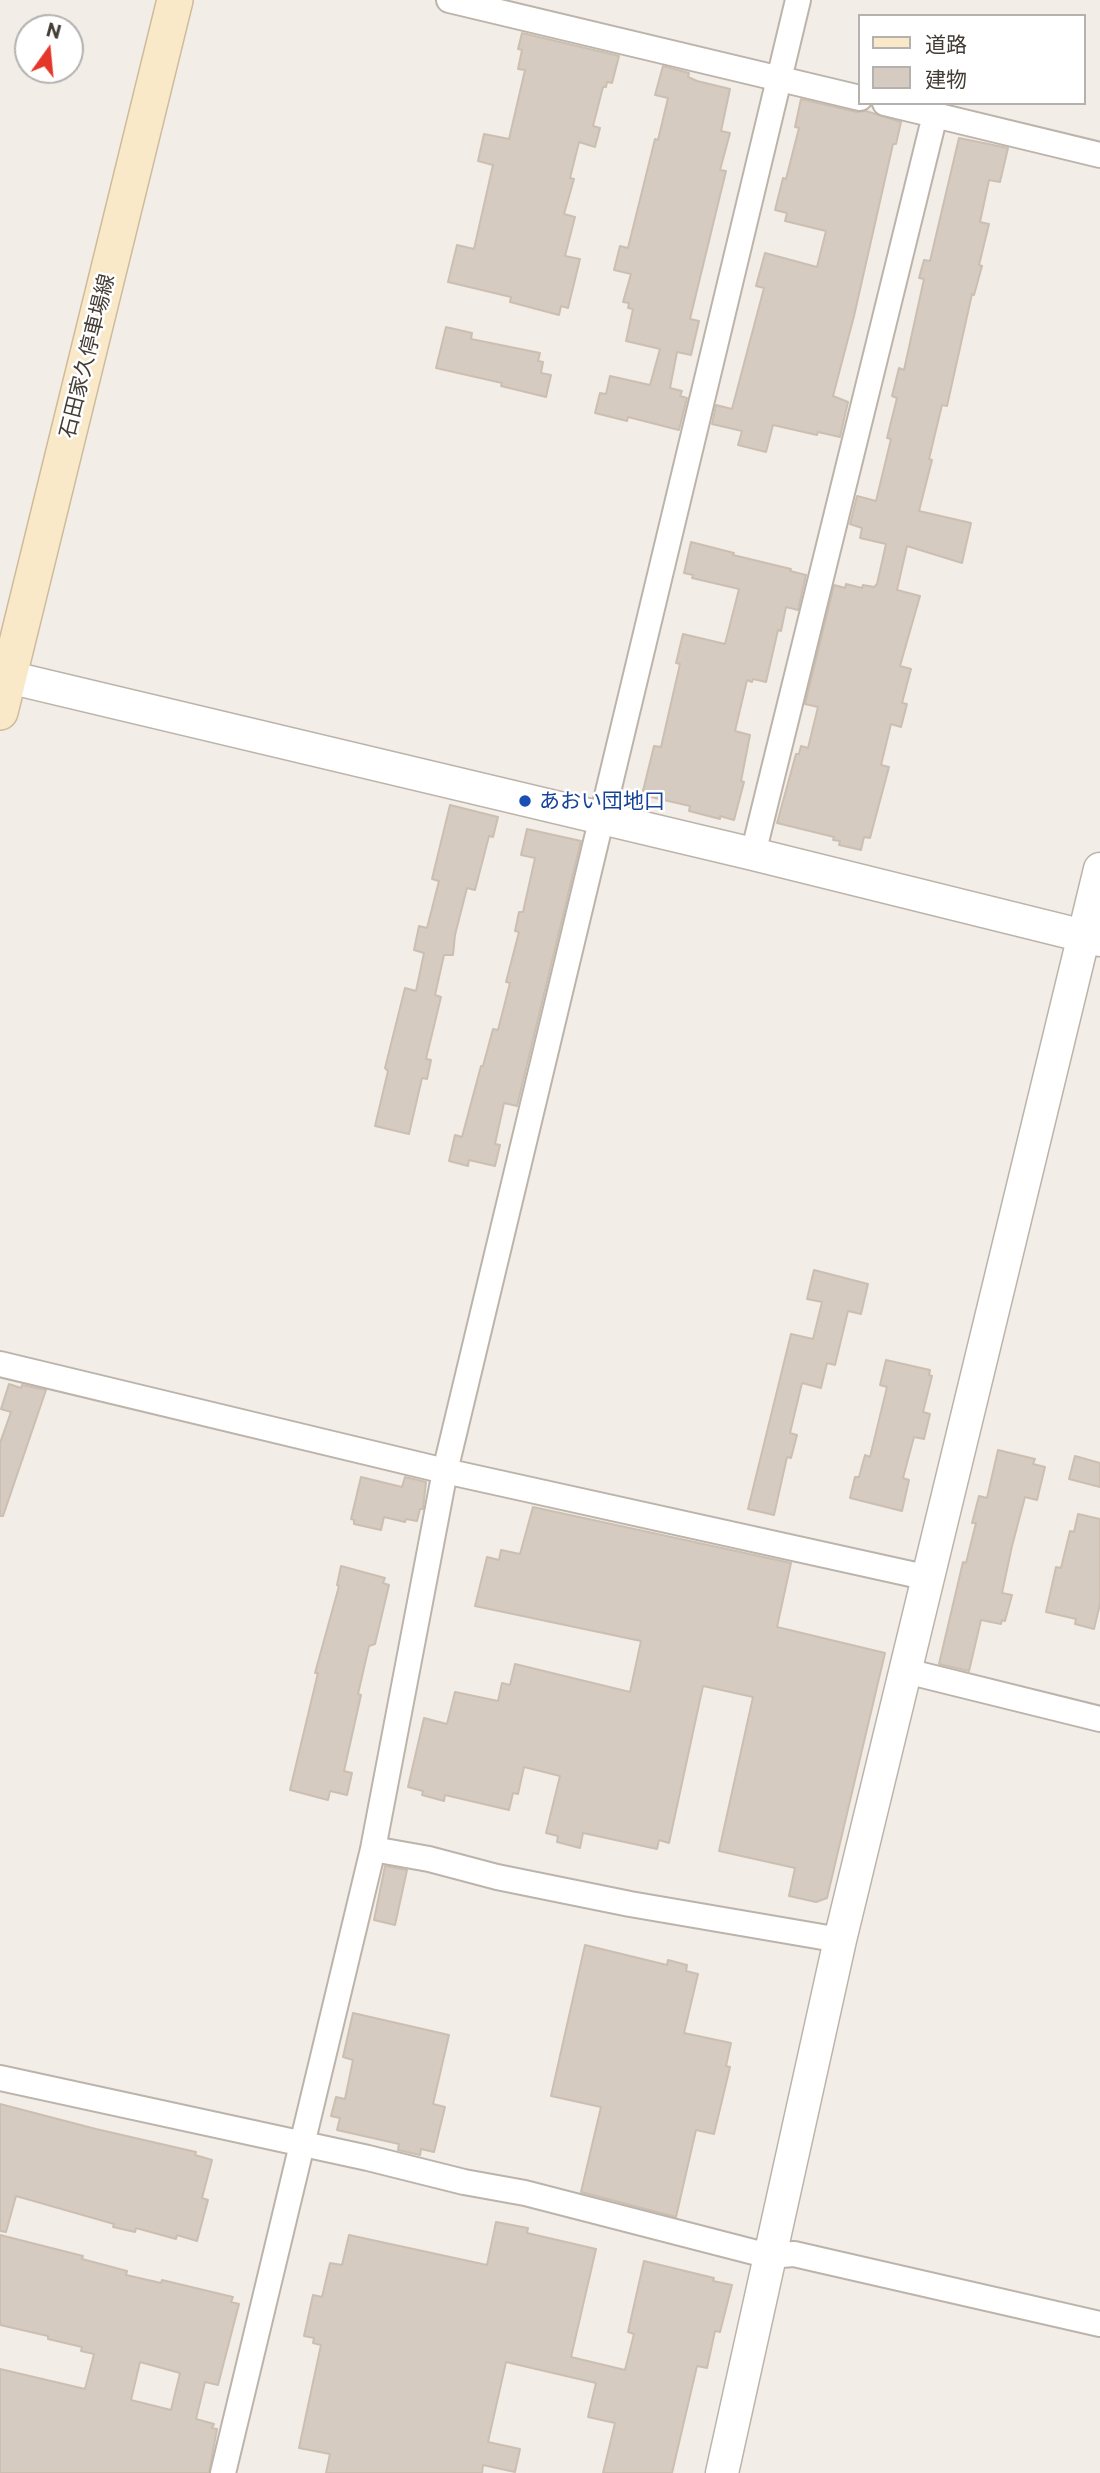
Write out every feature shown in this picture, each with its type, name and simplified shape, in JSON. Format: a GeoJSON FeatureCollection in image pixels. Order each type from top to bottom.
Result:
{"type":"FeatureCollection","features":[{"type":"Feature","properties":{"kind":"main road","name":"石田家久停車場線"},"geometry":{"type":"LineString","coordinates":[[0,712],[4,676],[175,0]]}},
{"type":"Feature","properties":{"kind":"street"},"geometry":{"type":"LineString","coordinates":[[449,0],[858,97]]}},
{"type":"Feature","properties":{"kind":"street"},"geometry":{"type":"LineString","coordinates":[[223,2473],[373,1849],[445,1471],[798,0]]}},
{"type":"Feature","properties":{"kind":"street"},"geometry":{"type":"LineString","coordinates":[[893,105],[1100,155]]}},
{"type":"Feature","properties":{"kind":"street"},"geometry":{"type":"LineString","coordinates":[[753,854],[935,115]]}},
{"type":"Feature","properties":{"kind":"street"},"geometry":{"type":"LineString","coordinates":[[4,676],[753,854],[1092,938]]}},
{"type":"Feature","properties":{"kind":"street"},"geometry":{"type":"LineString","coordinates":[[722,2473],[840,1941],[929,1578],[1092,938],[1100,869]]}},
{"type":"Feature","properties":{"kind":"street"},"geometry":{"type":"LineString","coordinates":[[0,1363],[445,1471],[929,1578]]}},
{"type":"Feature","properties":{"kind":"street"},"geometry":{"type":"LineString","coordinates":[[906,1671],[1100,1719]]}},
{"type":"Feature","properties":{"kind":"street"},"geometry":{"type":"LineString","coordinates":[[373,1849],[630,1904],[840,1941]]}},
{"type":"Feature","properties":{"kind":"street"},"geometry":{"type":"LineString","coordinates":[[0,2078],[525,2193],[769,2256],[794,2254],[1100,2324]]}},
{"type":"Feature","properties":{"kind":"building"},"geometry":{"type":"Polygon","coordinates":[[[522,33],[619,56],[612,83],[607,82],[606,87],[603,87],[593,126],[600,128],[595,147],[579,142],[570,178],[574,179],[564,214],[575,217],[565,256],[580,259],[568,308],[561,306],[559,315],[510,302],[511,297],[448,282],[457,245],[474,249],[493,165],[478,161],[484,134],[509,139],[525,70],[518,69],[522,50],[518,49],[522,33]]]}},
{"type":"Feature","properties":{"kind":"building"},"geometry":{"type":"Polygon","coordinates":[[[663,66],[689,73],[688,77],[697,81],[730,89],[721,131],[730,133],[720,170],[726,171],[690,319],[699,321],[691,355],[677,352],[670,388],[682,391],[680,396],[687,398],[679,430],[628,417],[627,421],[595,413],[600,393],[606,394],[610,376],[650,385],[660,349],[626,341],[633,309],[628,308],[629,303],[623,302],[631,274],[614,270],[620,246],[628,248],[655,139],[658,140],[668,98],[655,95],[663,66]]]}},
{"type":"Feature","properties":{"kind":"building"},"geometry":{"type":"Polygon","coordinates":[[[801,99],[857,112],[866,111],[901,122],[896,144],[893,144],[833,396],[848,402],[840,437],[773,425],[766,452],[738,445],[742,431],[712,424],[716,405],[732,409],[764,288],[756,286],[765,253],[817,267],[826,231],[785,221],[787,213],[775,210],[799,128],[795,127],[801,99]]]}},
{"type":"Feature","properties":{"kind":"building"},"geometry":{"type":"Polygon","coordinates":[[[959,138],[1008,148],[1000,182],[989,180],[980,222],[989,224],[979,265],[982,266],[974,295],[972,294],[947,406],[942,405],[919,511],[971,523],[962,563],[907,546],[897,590],[920,596],[900,666],[911,669],[902,703],[907,704],[901,727],[891,724],[881,765],[889,767],[870,838],[864,837],[861,850],[839,845],[840,841],[833,840],[834,837],[777,823],[796,754],[799,754],[801,746],[808,748],[818,707],[805,704],[834,585],[845,588],[846,584],[862,588],[863,585],[874,587],[877,584],[886,544],[860,538],[862,528],[850,524],[857,496],[876,501],[891,439],[887,438],[897,398],[892,396],[899,368],[904,370],[924,279],[919,278],[924,260],[930,261],[959,138]]]}},
{"type":"Feature","properties":{"kind":"building"},"geometry":{"type":"Polygon","coordinates":[[[446,327],[472,333],[471,339],[540,353],[538,361],[543,362],[541,373],[551,375],[546,397],[501,386],[502,383],[436,368],[446,327]]]}},
{"type":"Feature","properties":{"kind":"building"},"geometry":{"type":"Polygon","coordinates":[[[691,542],[806,575],[798,610],[786,607],[766,682],[747,680],[735,731],[750,735],[741,781],[744,782],[734,820],[689,811],[690,806],[642,795],[654,746],[661,747],[680,664],[676,663],[683,634],[725,644],[739,589],[692,578],[693,575],[684,573],[691,542]]]}},
{"type":"Feature","properties":{"kind":"building"},"geometry":{"type":"Polygon","coordinates":[[[450,805],[498,817],[493,837],[489,836],[475,890],[467,888],[455,935],[453,955],[444,955],[435,995],[441,997],[426,1059],[431,1060],[427,1079],[422,1078],[409,1134],[375,1126],[388,1071],[385,1068],[405,988],[416,991],[424,953],[414,950],[419,926],[427,928],[439,881],[432,879],[450,805]]]}},
{"type":"Feature","properties":{"kind":"building"},"geometry":{"type":"Polygon","coordinates":[[[527,829],[581,841],[517,1106],[504,1103],[495,1144],[500,1145],[495,1166],[469,1160],[468,1166],[449,1161],[455,1135],[462,1137],[481,1066],[493,1029],[498,1030],[510,983],[506,982],[519,932],[515,931],[519,912],[523,912],[535,858],[521,855],[527,829]]]}},
{"type":"Feature","properties":{"kind":"building"},"geometry":{"type":"Polygon","coordinates":[[[814,1270],[868,1284],[861,1314],[848,1311],[835,1365],[827,1363],[821,1388],[802,1383],[790,1433],[797,1435],[791,1458],[787,1457],[774,1515],[748,1509],[791,1334],[813,1339],[822,1302],[807,1299],[814,1270]]]}},
{"type":"Feature","properties":{"kind":"building"},"geometry":{"type":"Polygon","coordinates":[[[886,1360],[930,1370],[929,1375],[932,1376],[923,1412],[930,1414],[924,1439],[914,1437],[903,1478],[909,1480],[902,1511],[850,1498],[855,1477],[859,1477],[865,1455],[870,1457],[887,1387],[880,1385],[886,1360]]]}},
{"type":"Feature","properties":{"kind":"building"},"geometry":{"type":"Polygon","coordinates":[[[9,1384],[46,1390],[3,1516],[0,1516],[0,1443],[11,1412],[1,1409],[9,1384]]]}},
{"type":"Feature","properties":{"kind":"building"},"geometry":{"type":"Polygon","coordinates":[[[998,1450],[1035,1459],[1033,1464],[1045,1467],[1037,1500],[1025,1497],[1012,1546],[1002,1593],[1012,1595],[1005,1621],[1002,1620],[1001,1624],[981,1620],[969,1671],[939,1664],[963,1562],[966,1563],[976,1523],[972,1523],[979,1496],[987,1498],[998,1450]]]}},
{"type":"Feature","properties":{"kind":"building"},"geometry":{"type":"Polygon","coordinates":[[[1075,1456],[1100,1463],[1100,1487],[1069,1479],[1075,1456]]]}},
{"type":"Feature","properties":{"kind":"building"},"geometry":{"type":"Polygon","coordinates":[[[361,1477],[402,1487],[405,1477],[426,1482],[423,1509],[420,1509],[417,1521],[406,1519],[405,1522],[384,1517],[381,1530],[354,1524],[351,1519],[361,1477]]]}},
{"type":"Feature","properties":{"kind":"building"},"geometry":{"type":"Polygon","coordinates":[[[533,1507],[791,1563],[777,1627],[885,1653],[827,1898],[816,1902],[789,1896],[795,1868],[719,1851],[753,1697],[703,1686],[669,1843],[659,1840],[657,1849],[583,1833],[580,1848],[557,1842],[558,1836],[546,1833],[560,1776],[524,1767],[518,1794],[513,1793],[509,1810],[445,1795],[444,1801],[422,1795],[423,1791],[408,1787],[424,1718],[447,1724],[455,1692],[498,1701],[502,1683],[510,1685],[515,1664],[630,1692],[641,1641],[475,1606],[487,1557],[499,1560],[501,1550],[520,1554],[533,1507]]]}},
{"type":"Feature","properties":{"kind":"building"},"geometry":{"type":"Polygon","coordinates":[[[1078,1514],[1100,1519],[1100,1604],[1094,1629],[1075,1624],[1076,1619],[1046,1612],[1056,1567],[1061,1568],[1070,1531],[1074,1532],[1078,1514]]]}},
{"type":"Feature","properties":{"kind":"building"},"geometry":{"type":"Polygon","coordinates":[[[341,1566],[385,1578],[383,1583],[389,1585],[375,1644],[369,1646],[358,1694],[361,1695],[344,1771],[352,1773],[347,1795],[330,1791],[328,1800],[290,1790],[318,1673],[315,1673],[339,1586],[341,1566]]]}},
{"type":"Feature","properties":{"kind":"building"},"geometry":{"type":"Polygon","coordinates":[[[385,1866],[407,1870],[395,1925],[374,1920],[385,1866]]]}},
{"type":"Feature","properties":{"kind":"building"},"geometry":{"type":"Polygon","coordinates":[[[585,1945],[667,1965],[668,1960],[687,1965],[686,1971],[698,1974],[684,2033],[731,2043],[726,2066],[730,2067],[714,2134],[696,2130],[676,2217],[581,2192],[601,2107],[551,2096],[585,1945]]]}},
{"type":"Feature","properties":{"kind":"building"},"geometry":{"type":"Polygon","coordinates":[[[353,2013],[449,2035],[433,2104],[445,2107],[434,2152],[421,2149],[420,2155],[398,2150],[399,2144],[337,2130],[340,2118],[331,2116],[336,2097],[345,2099],[353,2060],[343,2057],[353,2013]]]}},
{"type":"Feature","properties":{"kind":"building"},"geometry":{"type":"Polygon","coordinates":[[[0,2104],[196,2152],[195,2155],[212,2160],[202,2198],[208,2200],[197,2241],[177,2235],[176,2239],[136,2228],[135,2232],[113,2227],[114,2224],[16,2196],[6,2232],[0,2231],[0,2104]]]}},
{"type":"Feature","properties":{"kind":"building"},"geometry":{"type":"Polygon","coordinates":[[[496,2222],[528,2228],[527,2233],[596,2249],[571,2357],[625,2370],[634,2334],[628,2332],[644,2261],[732,2285],[720,2332],[715,2331],[707,2368],[697,2366],[672,2473],[603,2473],[615,2423],[588,2417],[596,2383],[506,2362],[488,2442],[520,2449],[515,2472],[483,2465],[482,2473],[326,2473],[330,2454],[299,2448],[321,2345],[313,2343],[314,2338],[304,2336],[313,2295],[322,2297],[330,2263],[342,2265],[349,2235],[487,2265],[496,2222]]]}},
{"type":"Feature","properties":{"kind":"building"},"geometry":{"type":"Polygon","coordinates":[[[0,2235],[83,2256],[82,2259],[127,2271],[126,2275],[161,2283],[162,2280],[233,2297],[231,2302],[239,2304],[218,2385],[205,2382],[196,2419],[214,2424],[212,2428],[217,2429],[209,2473],[0,2473],[0,2369],[85,2389],[94,2354],[81,2351],[82,2347],[48,2339],[48,2336],[0,2325],[0,2235]],[[140,2362],[131,2400],[171,2410],[180,2373],[140,2362]]]}},
{"type":"Feature","properties":{"kind":"place","name":"あおい団地口"},"geometry":{"type":"Point","coordinates":[525,801]}}]}
